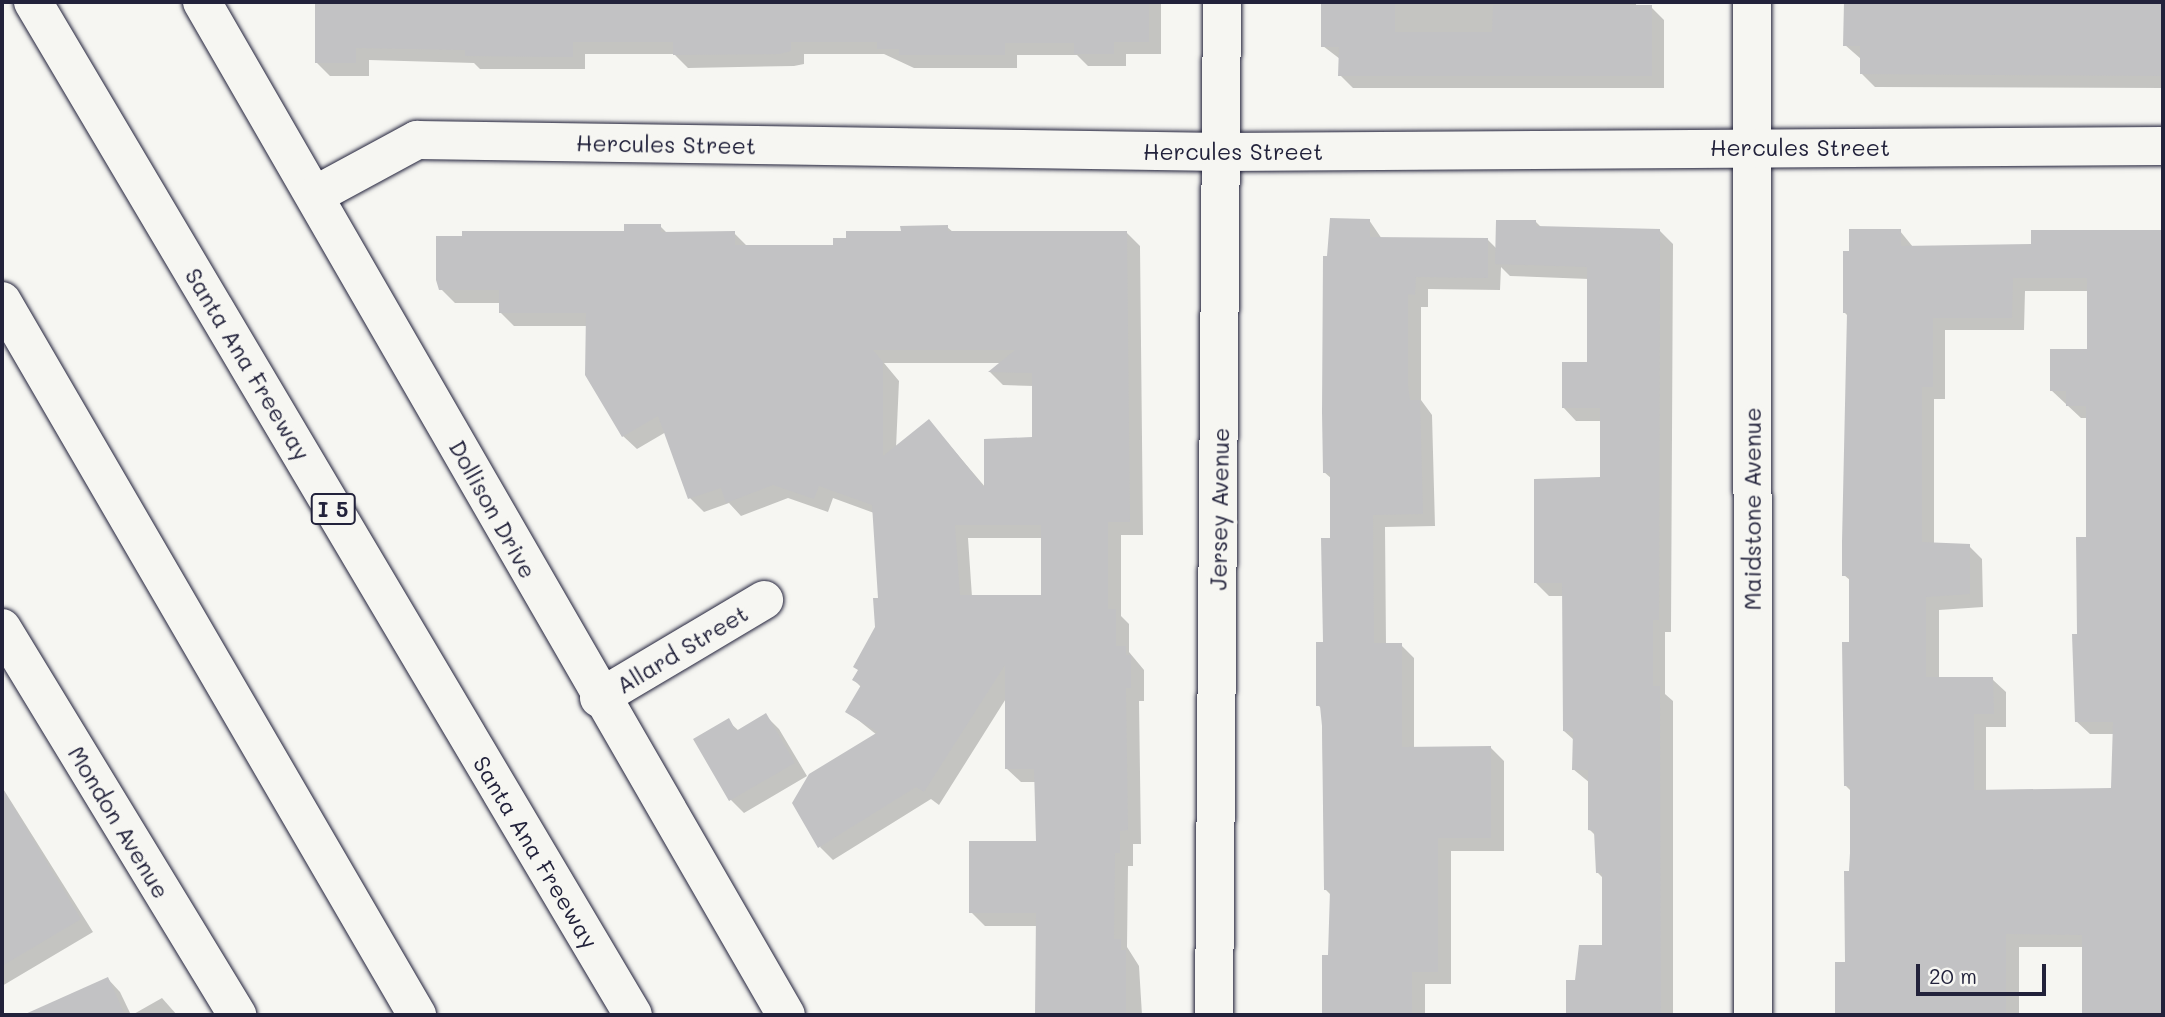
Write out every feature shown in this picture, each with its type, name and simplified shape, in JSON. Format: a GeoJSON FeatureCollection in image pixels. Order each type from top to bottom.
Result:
{"type":"FeatureCollection","features":[{"type":"Feature","properties":{"kind":"main road","name":"Santa Ana Freeway"},"geometry":{"type":"LineString","coordinates":[[33,2],[633,1015]]}},
{"type":"Feature","properties":{"kind":"main road","name":"Dollison Drive"},"geometry":{"type":"LineString","coordinates":[[202,2],[317,194],[599,698],[786,1015]]}},
{"type":"Feature","properties":{"kind":"main road","name":"Jersey Avenue"},"geometry":{"type":"LineString","coordinates":[[1214,1015],[1223,152],[1222,2]]}},
{"type":"Feature","properties":{"kind":"main road","name":"Maidstone Avenue"},"geometry":{"type":"LineString","coordinates":[[1752,2],[1753,1015]]}},
{"type":"Feature","properties":{"kind":"main road","name":"Hercules Street"},"geometry":{"type":"LineString","coordinates":[[317,194],[417,140],[1223,152],[2163,146]]}},
{"type":"Feature","properties":{"kind":"main road"},"geometry":{"type":"LineString","coordinates":[[2,301],[417,1015]]}},
{"type":"Feature","properties":{"kind":"main road","name":"Allard Street"},"geometry":{"type":"LineString","coordinates":[[599,698],[764,600]]}},
{"type":"Feature","properties":{"kind":"main road","name":"Mondon Avenue"},"geometry":{"type":"LineString","coordinates":[[3,632],[237,1015]]}},
{"type":"Feature","properties":{"kind":"building"},"geometry":{"type":"Polygon","coordinates":[[[315,2],[1149,2],[1149,42],[1114,42],[1114,54],[1074,54],[1074,43],[1005,43],[1005,55],[899,55],[899,49],[877,49],[877,42],[791,42],[791,51],[780,54],[673,55],[673,42],[573,42],[573,57],[465,56],[465,50],[356,48],[356,63],[315,63],[315,2]]]}},
{"type":"Feature","properties":{"kind":"building"},"geometry":{"type":"Polygon","coordinates":[[[1321,2],[1395,2],[1395,32],[1492,32],[1493,5],[1652,5],[1652,76],[1338,76],[1339,47],[1321,47],[1321,2]]]}},
{"type":"Feature","properties":{"kind":"building"},"geometry":{"type":"Polygon","coordinates":[[[1844,2],[2163,4],[2163,76],[1860,74],[1860,46],[1843,46],[1844,2]]]}},
{"type":"Feature","properties":{"kind":"building"},"geometry":{"type":"Polygon","coordinates":[[[1330,218],[1370,219],[1370,237],[1488,238],[1488,278],[1416,277],[1415,295],[1408,294],[1408,386],[1410,400],[1420,400],[1423,514],[1373,515],[1374,643],[1402,643],[1402,747],[1491,746],[1491,838],[1438,838],[1438,972],[1412,972],[1412,1015],[1322,1015],[1322,955],[1328,955],[1330,890],[1324,890],[1322,726],[1320,706],[1316,706],[1316,642],[1323,642],[1321,538],[1330,538],[1330,473],[1323,473],[1322,412],[1323,256],[1327,256],[1330,218]]]}},
{"type":"Feature","properties":{"kind":"building"},"geometry":{"type":"Polygon","coordinates":[[[1496,220],[1536,220],[1536,226],[1660,229],[1659,620],[1653,620],[1653,686],[1660,686],[1661,1015],[1566,1015],[1566,980],[1575,980],[1579,945],[1602,945],[1602,873],[1596,873],[1594,831],[1588,830],[1588,770],[1572,770],[1573,732],[1563,731],[1562,583],[1534,583],[1534,479],[1600,477],[1600,408],[1562,408],[1562,362],[1587,362],[1587,267],[1495,264],[1496,220]]]}},
{"type":"Feature","properties":{"kind":"building"},"geometry":{"type":"Polygon","coordinates":[[[624,224],[661,224],[661,232],[735,231],[735,245],[833,245],[833,238],[846,238],[846,231],[901,231],[900,226],[948,225],[948,231],[1127,231],[1130,522],[1108,522],[1108,609],[1116,609],[1116,646],[1126,646],[1126,655],[1131,655],[1131,688],[1126,688],[1128,830],[1120,831],[1120,853],[1115,853],[1114,939],[1121,939],[1121,950],[1126,950],[1126,1015],[1035,1015],[1036,913],[969,913],[969,841],[1036,841],[1034,769],[1005,769],[1005,665],[924,792],[916,787],[818,848],[792,803],[809,774],[878,732],[845,712],[861,685],[852,680],[858,670],[853,667],[875,627],[873,598],[878,598],[872,505],[819,486],[814,499],[773,485],[726,503],[721,488],[688,499],[658,416],[622,437],[585,375],[586,313],[499,313],[499,290],[439,290],[436,280],[436,236],[462,236],[462,231],[624,231],[624,224]],[[873,350],[883,362],[883,456],[929,419],[984,487],[984,439],[1032,437],[1032,373],[988,372],[1015,350],[873,350]],[[955,525],[960,595],[1041,595],[1041,525],[955,525]]]}},
{"type":"Feature","properties":{"kind":"building"},"geometry":{"type":"Polygon","coordinates":[[[1849,229],[1901,229],[1901,246],[2031,244],[2031,230],[2163,230],[2163,1015],[2082,1014],[2082,935],[2006,934],[2006,1015],[1835,1014],[1835,962],[1845,962],[1844,871],[1849,871],[1850,853],[1850,786],[1844,786],[1842,642],[1849,642],[1849,576],[1842,576],[1842,542],[1847,313],[1843,313],[1843,251],[1849,251],[1849,229]],[[2013,278],[2012,318],[1933,318],[1933,387],[1922,387],[1922,542],[1970,544],[1970,594],[1926,597],[1926,677],[1993,677],[1994,714],[1974,714],[1974,790],[2111,788],[2113,722],[2075,722],[2072,634],[2077,634],[2076,537],[2086,537],[2086,406],[2066,406],[2066,391],[2050,391],[2050,349],[2087,349],[2087,278],[2013,278]]]}},
{"type":"Feature","properties":{"kind":"building"},"geometry":{"type":"Polygon","coordinates":[[[766,713],[795,763],[729,801],[693,739],[729,718],[736,731],[766,713]]]}},
{"type":"Feature","properties":{"kind":"building"},"geometry":{"type":"Polygon","coordinates":[[[2,788],[81,919],[2,966],[2,788]]]}},
{"type":"Feature","properties":{"kind":"building"},"geometry":{"type":"Polygon","coordinates":[[[108,977],[125,1015],[23,1015],[108,977]]]}}]}
